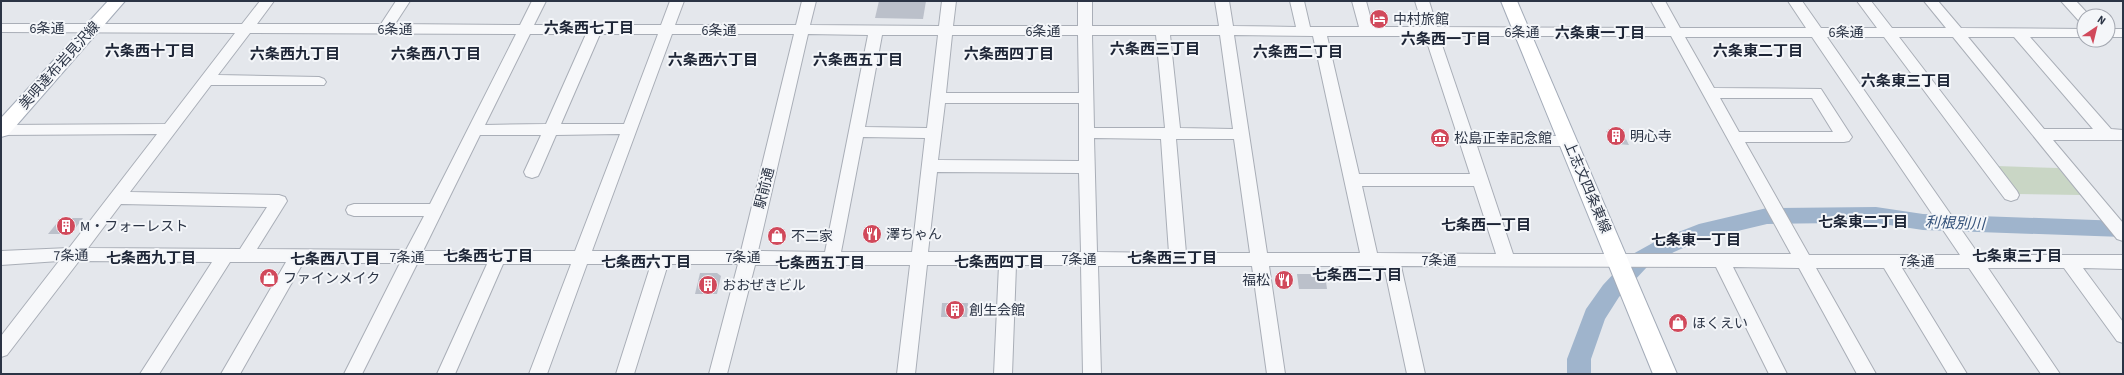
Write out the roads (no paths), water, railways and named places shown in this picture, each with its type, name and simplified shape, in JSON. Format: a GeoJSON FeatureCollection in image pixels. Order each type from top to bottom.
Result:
{"type":"FeatureCollection","features":[{"type":"Feature","properties":{"kind":"main road","name":"美唄達布岩見沢線"},"geometry":{"type":"LineString","coordinates":[[1,130],[117,1]]}},
{"type":"Feature","properties":{"kind":"main road","name":"上志文四条東線"},"geometry":{"type":"LineString","coordinates":[[1509,1],[1665,374]]}},
{"type":"Feature","properties":{"kind":"street"},"geometry":{"type":"LineString","coordinates":[[1,350],[267,1]]}},
{"type":"Feature","properties":{"kind":"street"},"geometry":{"type":"LineString","coordinates":[[385,29],[403,1]]}},
{"type":"Feature","properties":{"kind":"street"},"geometry":{"type":"LineString","coordinates":[[353,374],[539,1]]}},
{"type":"Feature","properties":{"kind":"street"},"geometry":{"type":"LineString","coordinates":[[538,374],[676,1]]}},
{"type":"Feature","properties":{"kind":"street","name":"駅前通"},"geometry":{"type":"LineString","coordinates":[[718,374],[809,1]]}},
{"type":"Feature","properties":{"kind":"street"},"geometry":{"type":"LineString","coordinates":[[906,374],[949,1]]}},
{"type":"Feature","properties":{"kind":"street"},"geometry":{"type":"LineString","coordinates":[[1085,1],[1092,374]]}},
{"type":"Feature","properties":{"kind":"street"},"geometry":{"type":"LineString","coordinates":[[1222,1],[1240,134],[1260,259],[1276,374]]}},
{"type":"Feature","properties":{"kind":"street"},"geometry":{"type":"LineString","coordinates":[[1297,1],[1312,31],[1352,180],[1370,259]]}},
{"type":"Feature","properties":{"kind":"street"},"geometry":{"type":"LineString","coordinates":[[1358,1],[1367,31]]}},
{"type":"Feature","properties":{"kind":"street"},"geometry":{"type":"LineString","coordinates":[[1422,1],[1466,141],[1507,260]]}},
{"type":"Feature","properties":{"kind":"street"},"geometry":{"type":"LineString","coordinates":[[1658,1],[1868,374]]}},
{"type":"Feature","properties":{"kind":"street"},"geometry":{"type":"LineString","coordinates":[[1795,1],[2051,374]]}},
{"type":"Feature","properties":{"kind":"street"},"geometry":{"type":"LineString","coordinates":[[1864,1],[2011,195]]}},
{"type":"Feature","properties":{"kind":"street"},"geometry":{"type":"LineString","coordinates":[[1931,1],[2123,235]]}},
{"type":"Feature","properties":{"kind":"street"},"geometry":{"type":"LineString","coordinates":[[2068,1],[2076,10]]}},
{"type":"Feature","properties":{"kind":"street","name":"6条通"},"geometry":{"type":"LineString","coordinates":[[3,30],[93,28],[246,28],[2076,33]]}},
{"type":"Feature","properties":{"kind":"street"},"geometry":{"type":"LineString","coordinates":[[532,172],[552,130],[595,30]]}},
{"type":"Feature","properties":{"kind":"street"},"geometry":{"type":"LineString","coordinates":[[832,258],[876,30]]}},
{"type":"Feature","properties":{"kind":"street"},"geometry":{"type":"LineString","coordinates":[[1163,31],[1171,134],[1178,259]]}},
{"type":"Feature","properties":{"kind":"street"},"geometry":{"type":"LineString","coordinates":[[2018,33],[2107,135]]}},
{"type":"Feature","properties":{"kind":"street"},"geometry":{"type":"LineString","coordinates":[[206,80],[319,82]]}},
{"type":"Feature","properties":{"kind":"street"},"geometry":{"type":"LineString","coordinates":[[1710,93],[1816,93],[1844,137],[1735,137]]}},
{"type":"Feature","properties":{"kind":"street"},"geometry":{"type":"LineString","coordinates":[[938,98],[1086,98]]}},
{"type":"Feature","properties":{"kind":"street"},"geometry":{"type":"LineString","coordinates":[[1,130],[169,129]]}},
{"type":"Feature","properties":{"kind":"street"},"geometry":{"type":"LineString","coordinates":[[474,130],[628,129]]}},
{"type":"Feature","properties":{"kind":"street"},"geometry":{"type":"LineString","coordinates":[[856,132],[933,133]]}},
{"type":"Feature","properties":{"kind":"street"},"geometry":{"type":"LineString","coordinates":[[1087,133],[1240,134]]}},
{"type":"Feature","properties":{"kind":"street"},"geometry":{"type":"LineString","coordinates":[[2040,134],[2123,135]]}},
{"type":"Feature","properties":{"kind":"street"},"geometry":{"type":"LineString","coordinates":[[1466,141],[1568,141]]}},
{"type":"Feature","properties":{"kind":"street"},"geometry":{"type":"LineString","coordinates":[[930,166],[1087,167]]}},
{"type":"Feature","properties":{"kind":"street"},"geometry":{"type":"LineString","coordinates":[[1352,180],[1480,180]]}},
{"type":"Feature","properties":{"kind":"street"},"geometry":{"type":"LineString","coordinates":[[117,198],[279,201],[245,255]]}},
{"type":"Feature","properties":{"kind":"street"},"geometry":{"type":"LineString","coordinates":[[354,210],[434,210]]}},
{"type":"Feature","properties":{"kind":"street","name":"7条通"},"geometry":{"type":"LineString","coordinates":[[1,258],[74,254],[411,257],[1507,260],[1615,257],[1716,261],[2123,262]]}},
{"type":"Feature","properties":{"kind":"street"},"geometry":{"type":"LineString","coordinates":[[149,374],[225,255]]}},
{"type":"Feature","properties":{"kind":"street"},"geometry":{"type":"LineString","coordinates":[[230,374],[298,256]]}},
{"type":"Feature","properties":{"kind":"street"},"geometry":{"type":"LineString","coordinates":[[446,374],[498,257]]}},
{"type":"Feature","properties":{"kind":"street"},"geometry":{"type":"LineString","coordinates":[[625,374],[661,258]]}},
{"type":"Feature","properties":{"kind":"street"},"geometry":{"type":"LineString","coordinates":[[1003,374],[1008,259]]}},
{"type":"Feature","properties":{"kind":"street"},"geometry":{"type":"LineString","coordinates":[[1391,259],[1416,374]]}},
{"type":"Feature","properties":{"kind":"street"},"geometry":{"type":"LineString","coordinates":[[1716,261],[1778,374]]}},
{"type":"Feature","properties":{"kind":"street"},"geometry":{"type":"LineString","coordinates":[[1889,261],[1958,374]]}},
{"type":"Feature","properties":{"kind":"street"},"geometry":{"type":"LineString","coordinates":[[2069,262],[2123,336]]}},
{"type":"Feature","properties":{"kind":"waterway","name":"利根別川"},"geometry":{"type":"LineString","coordinates":[[1579,374],[1579,359],[1594,316],[1611,291],[1639,261],[1666,246],[1699,232],[1767,216],[1839,215],[1876,215],[1923,222],[2123,229]]}},
{"type":"Feature","properties":{"kind":"place","name":"中村旅館"},"geometry":{"type":"Point","coordinates":[1379,19]}},
{"type":"Feature","properties":{"kind":"place","name":"明心寺"},"geometry":{"type":"Point","coordinates":[1616,136]}},
{"type":"Feature","properties":{"kind":"place","name":"松島正幸記念館"},"geometry":{"type":"Point","coordinates":[1440,138]}},
{"type":"Feature","properties":{"kind":"place","name":"M・フォーレスト"},"geometry":{"type":"Point","coordinates":[66,226]}},
{"type":"Feature","properties":{"kind":"place","name":"澤ちゃん"},"geometry":{"type":"Point","coordinates":[872,234]}},
{"type":"Feature","properties":{"kind":"place","name":"不二家"},"geometry":{"type":"Point","coordinates":[777,236]}},
{"type":"Feature","properties":{"kind":"place","name":"ファインメイク"},"geometry":{"type":"Point","coordinates":[269,278]}},
{"type":"Feature","properties":{"kind":"place","name":"福松"},"geometry":{"type":"Point","coordinates":[1284,280]}},
{"type":"Feature","properties":{"kind":"place","name":"おおぜきビル"},"geometry":{"type":"Point","coordinates":[708,285]}},
{"type":"Feature","properties":{"kind":"place","name":"創生会館"},"geometry":{"type":"Point","coordinates":[955,310]}},
{"type":"Feature","properties":{"kind":"place","name":"ほくえい"},"geometry":{"type":"Point","coordinates":[1678,323]}},
{"type":"Feature","properties":{"kind":"district","name":"六条西七丁目"},"geometry":{"type":"Point","coordinates":[589,28]}},
{"type":"Feature","properties":{"kind":"district","name":"六条東一丁目"},"geometry":{"type":"Point","coordinates":[1600,33]}},
{"type":"Feature","properties":{"kind":"district","name":"六条西一丁目"},"geometry":{"type":"Point","coordinates":[1446,39]}},
{"type":"Feature","properties":{"kind":"district","name":"六条西三丁目"},"geometry":{"type":"Point","coordinates":[1155,49]}},
{"type":"Feature","properties":{"kind":"district","name":"六条西十丁目"},"geometry":{"type":"Point","coordinates":[150,51]}},
{"type":"Feature","properties":{"kind":"district","name":"六条東二丁目"},"geometry":{"type":"Point","coordinates":[1758,51]}},
{"type":"Feature","properties":{"kind":"district","name":"六条西二丁目"},"geometry":{"type":"Point","coordinates":[1298,52]}},
{"type":"Feature","properties":{"kind":"district","name":"六条西九丁目"},"geometry":{"type":"Point","coordinates":[295,54]}},
{"type":"Feature","properties":{"kind":"district","name":"六条西八丁目"},"geometry":{"type":"Point","coordinates":[436,54]}},
{"type":"Feature","properties":{"kind":"district","name":"六条西四丁目"},"geometry":{"type":"Point","coordinates":[1009,54]}},
{"type":"Feature","properties":{"kind":"district","name":"六条西六丁目"},"geometry":{"type":"Point","coordinates":[713,60]}},
{"type":"Feature","properties":{"kind":"district","name":"六条西五丁目"},"geometry":{"type":"Point","coordinates":[858,60]}},
{"type":"Feature","properties":{"kind":"district","name":"六条東三丁目"},"geometry":{"type":"Point","coordinates":[1906,81]}},
{"type":"Feature","properties":{"kind":"district","name":"七条東二丁目"},"geometry":{"type":"Point","coordinates":[1863,222]}},
{"type":"Feature","properties":{"kind":"district","name":"七条西一丁目"},"geometry":{"type":"Point","coordinates":[1486,225]}},
{"type":"Feature","properties":{"kind":"district","name":"七条東一丁目"},"geometry":{"type":"Point","coordinates":[1696,240]}},
{"type":"Feature","properties":{"kind":"district","name":"七条西七丁目"},"geometry":{"type":"Point","coordinates":[488,256]}},
{"type":"Feature","properties":{"kind":"district","name":"七条東三丁目"},"geometry":{"type":"Point","coordinates":[2017,256]}},
{"type":"Feature","properties":{"kind":"district","name":"七条西九丁目"},"geometry":{"type":"Point","coordinates":[151,258]}},
{"type":"Feature","properties":{"kind":"district","name":"七条西三丁目"},"geometry":{"type":"Point","coordinates":[1172,258]}},
{"type":"Feature","properties":{"kind":"district","name":"七条西八丁目"},"geometry":{"type":"Point","coordinates":[335,259]}},
{"type":"Feature","properties":{"kind":"district","name":"七条西六丁目"},"geometry":{"type":"Point","coordinates":[646,262]}},
{"type":"Feature","properties":{"kind":"district","name":"七条西四丁目"},"geometry":{"type":"Point","coordinates":[999,262]}},
{"type":"Feature","properties":{"kind":"district","name":"七条西五丁目"},"geometry":{"type":"Point","coordinates":[820,263]}},
{"type":"Feature","properties":{"kind":"district","name":"七条西二丁目"},"geometry":{"type":"Point","coordinates":[1357,275]}}]}
